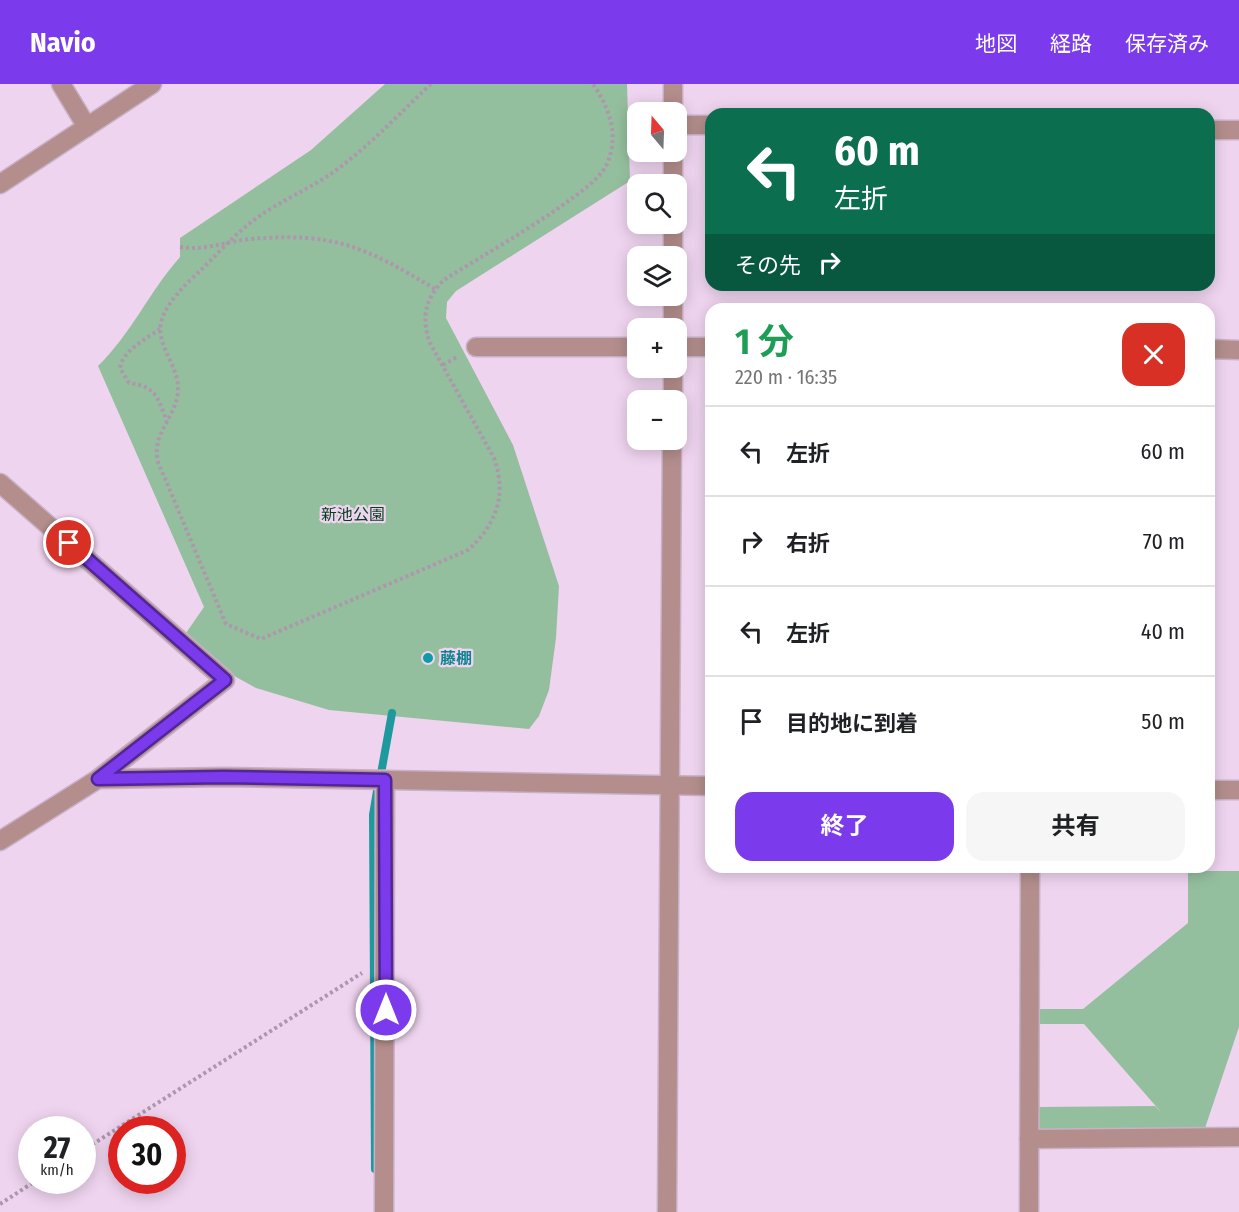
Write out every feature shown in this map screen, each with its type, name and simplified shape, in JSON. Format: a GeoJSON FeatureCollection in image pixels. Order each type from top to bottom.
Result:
{"type":"FeatureCollection","features":[{"type":"Feature","properties":{"kind":"street"},"geometry":{"type":"LineString","coordinates":[[61,84],[87,127]]}},
{"type":"Feature","properties":{"kind":"street"},"geometry":{"type":"LineString","coordinates":[[0,184],[152,84]]}},
{"type":"Feature","properties":{"kind":"street"},"geometry":{"type":"LineString","coordinates":[[673,84],[673,102]]}},
{"type":"Feature","properties":{"kind":"street"},"geometry":{"type":"LineString","coordinates":[[687,125],[705,125]]}},
{"type":"Feature","properties":{"kind":"street"},"geometry":{"type":"LineString","coordinates":[[1215,130],[1239,130]]}},
{"type":"Feature","properties":{"kind":"street"},"geometry":{"type":"LineString","coordinates":[[476,347],[627,347]]}},
{"type":"Feature","properties":{"kind":"street"},"geometry":{"type":"LineString","coordinates":[[687,347],[705,347]]}},
{"type":"Feature","properties":{"kind":"street"},"geometry":{"type":"LineString","coordinates":[[1215,350],[1239,350]]}},
{"type":"Feature","properties":{"kind":"street"},"geometry":{"type":"LineString","coordinates":[[667,1212],[672,786],[672,450]]}},
{"type":"Feature","properties":{"kind":"street"},"geometry":{"type":"LineString","coordinates":[[0,483],[225,680],[98,779],[0,841]]}},
{"type":"Feature","properties":{"kind":"street"},"geometry":{"type":"LineString","coordinates":[[98,779],[223,777],[705,786]]}},
{"type":"Feature","properties":{"kind":"street"},"geometry":{"type":"LineString","coordinates":[[384,1212],[385,780]]}},
{"type":"Feature","properties":{"kind":"street"},"geometry":{"type":"LineString","coordinates":[[1215,790],[1239,790]]}},
{"type":"Feature","properties":{"kind":"street"},"geometry":{"type":"LineString","coordinates":[[1029,1212],[1030,873]]}},
{"type":"Feature","properties":{"kind":"street"},"geometry":{"type":"LineString","coordinates":[[1029,1139],[1239,1137]]}},
{"type":"Feature","properties":{"kind":"path"},"geometry":{"type":"LineString","coordinates":[[430,84],[345,164],[324,179],[256,218],[178,294],[163,315],[160,328],[161,340],[177,378],[178,388],[177,400],[157,441],[158,462],[226,624],[261,639],[468,550],[488,527],[498,509],[501,492],[500,475],[494,458],[425,330],[425,315],[435,289],[444,280],[577,195],[606,168],[612,152],[610,116],[593,84]]}},
{"type":"Feature","properties":{"kind":"path"},"geometry":{"type":"LineString","coordinates":[[180,247],[198,250],[230,241],[304,237],[341,242],[376,254],[435,289]]}},
{"type":"Feature","properties":{"kind":"path"},"geometry":{"type":"LineString","coordinates":[[160,328],[129,352],[122,359],[120,368],[129,383],[148,387],[155,393],[167,422]]}},
{"type":"Feature","properties":{"kind":"path"},"geometry":{"type":"LineString","coordinates":[[442,365],[452,359]]}},
{"type":"Feature","properties":{"kind":"path"},"geometry":{"type":"LineString","coordinates":[[96,1142],[371,968],[386,966]]}},
{"type":"Feature","properties":{"kind":"path"},"geometry":{"type":"LineString","coordinates":[[0,1204],[18,1192]]}},
{"type":"Feature","properties":{"kind":"green space","name":"新池公園"},"geometry":{"type":"Polygon","coordinates":[[[385,84],[627,84],[627,162],[629,162],[630,174],[627,174],[627,183],[456,291],[447,302],[446,318],[513,445],[559,586],[556,638],[549,690],[539,716],[529,729],[329,710],[256,688],[236,677],[186,633],[204,607],[98,366],[110,354],[180,257],[180,238],[311,150],[385,84]]]}},
{"type":"Feature","properties":{"kind":"green space"},"geometry":{"type":"Polygon","coordinates":[[[1239,871],[1239,1027],[1204,1131],[1037,1131],[1037,1107],[1155,1106],[1161,1112],[1084,1024],[1038,1024],[1038,1009],[1083,1009],[1188,923],[1188,873],[1239,871]]]}},
{"type":"Feature","properties":{"kind":"waterway"},"geometry":{"type":"LineString","coordinates":[[380,779],[392,713]]}},
{"type":"Feature","properties":{"kind":"waterway"},"geometry":{"type":"LineString","coordinates":[[375,1169],[373,815],[377,791]]}},
{"type":"Feature","properties":{"kind":"place","name":"藤棚"},"geometry":{"type":"Point","coordinates":[428,658]}},
{"type":"Feature","properties":{"kind":"route"},"geometry":{"type":"LineString","coordinates":[[69,543],[225,680],[98,779],[223,777],[385,780],[386,1010]]}}]}
